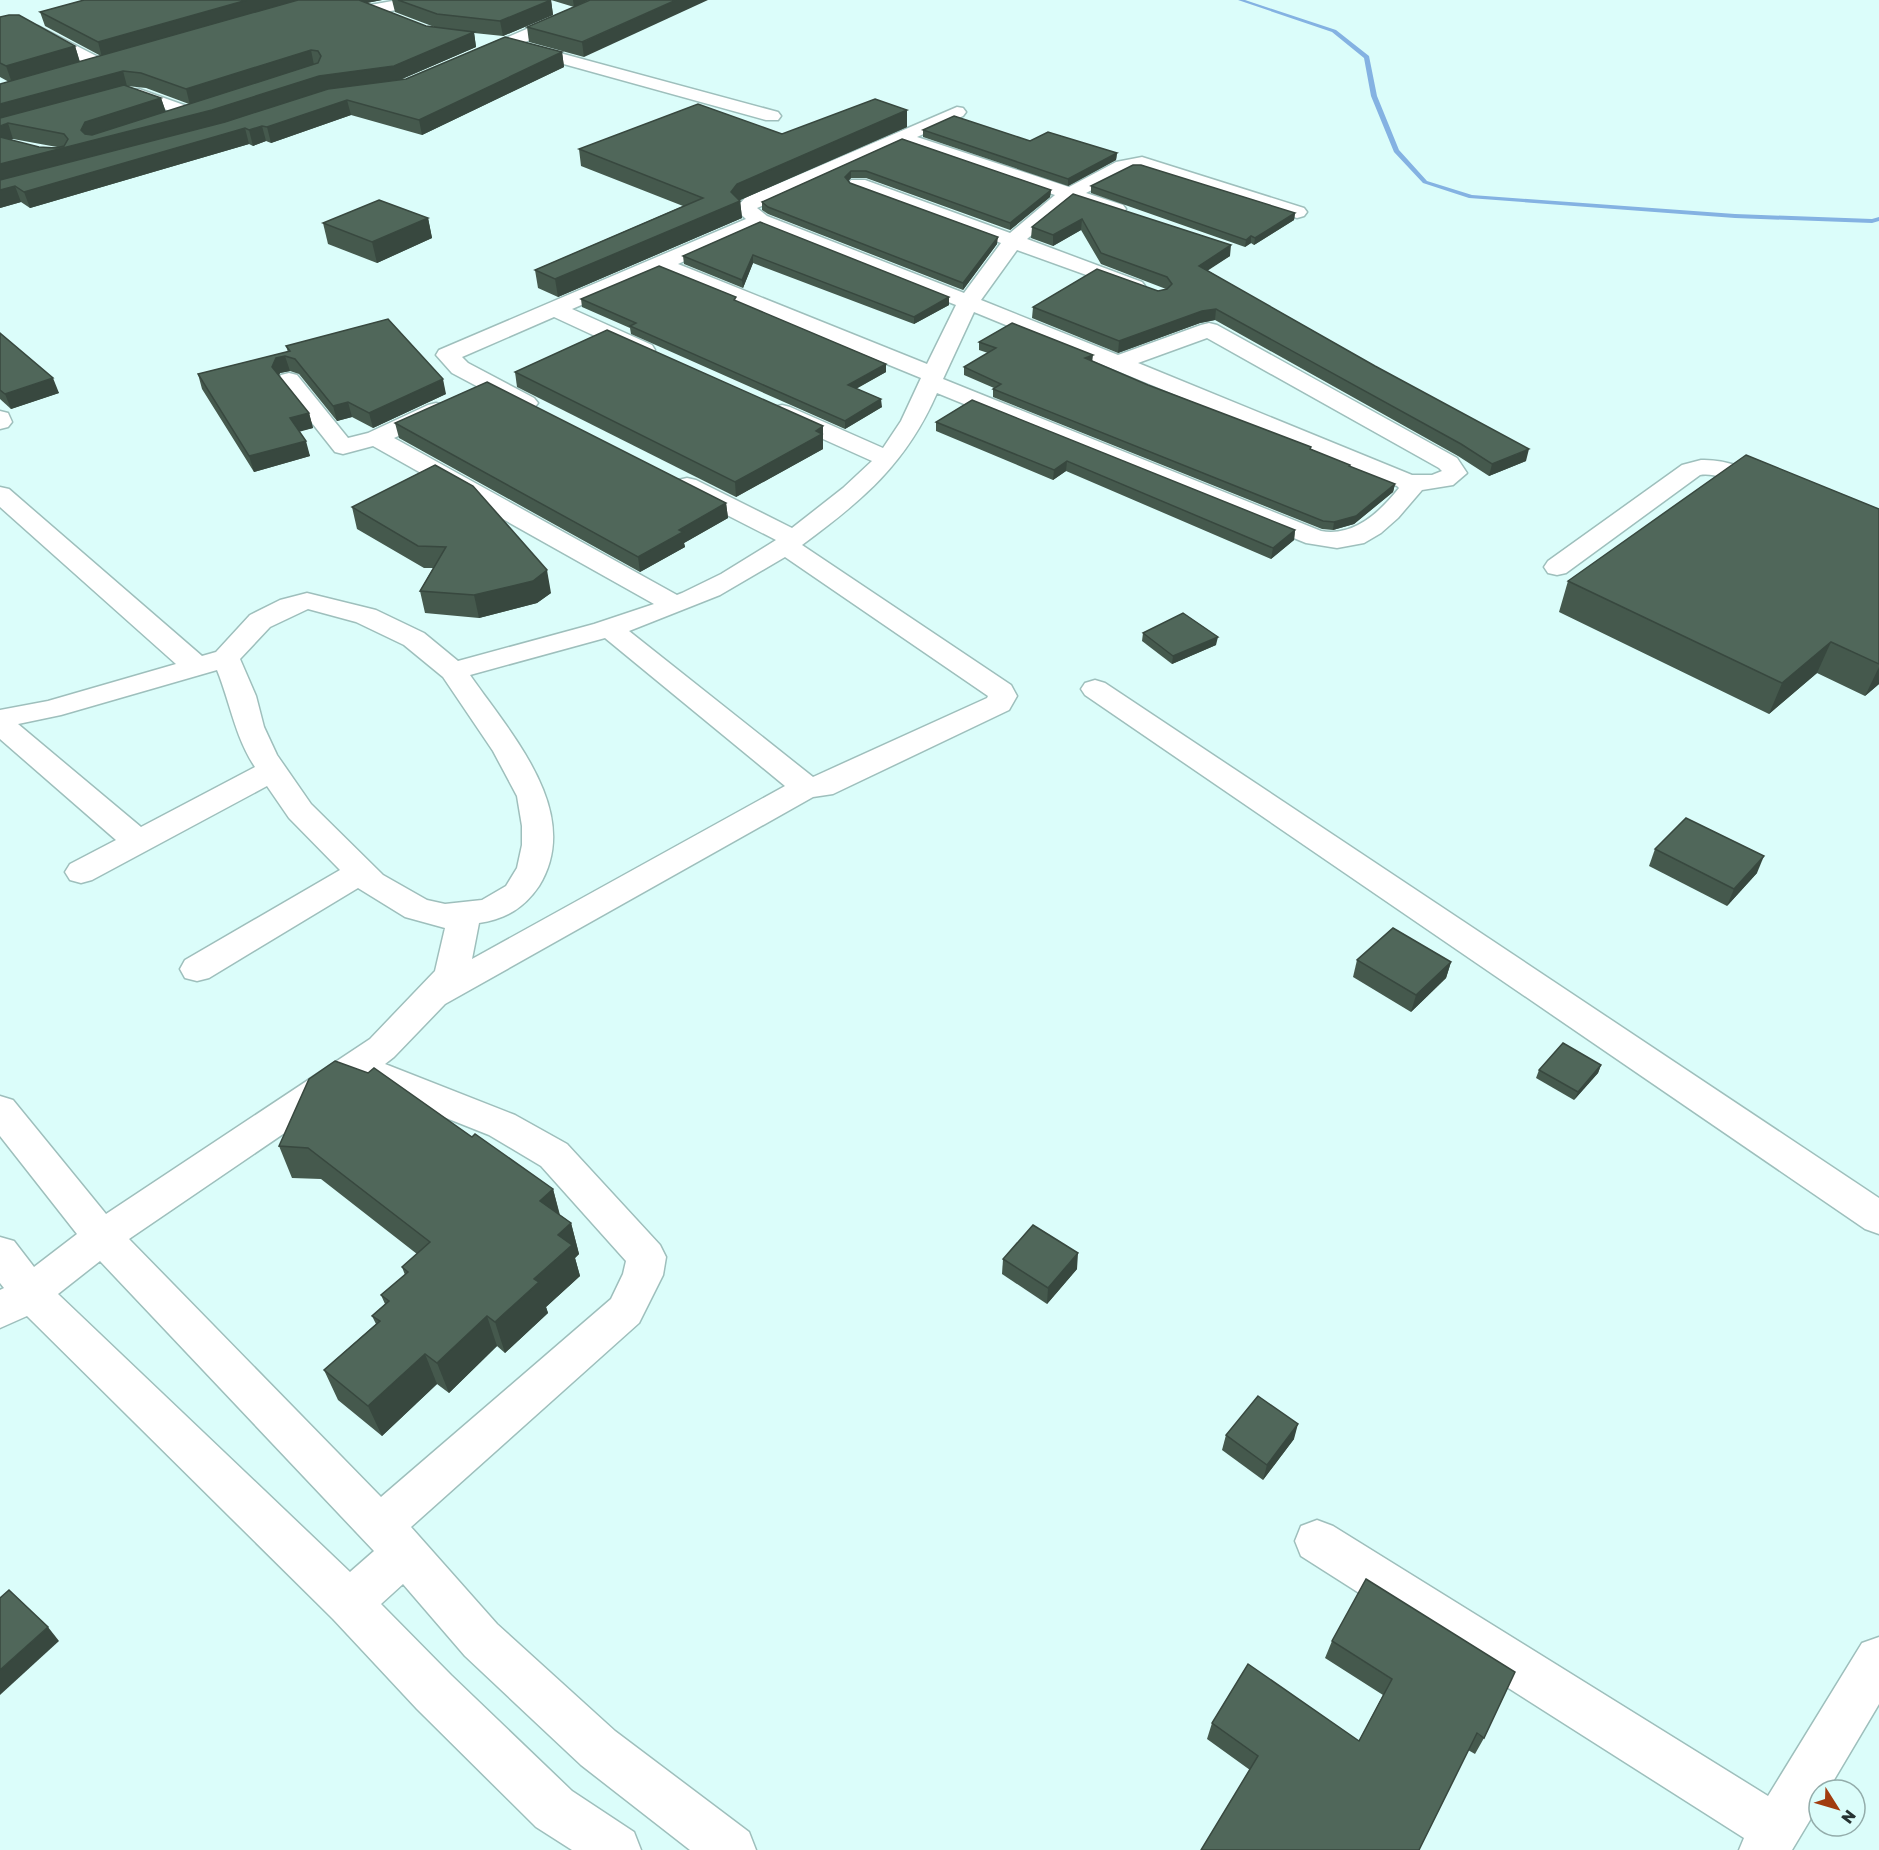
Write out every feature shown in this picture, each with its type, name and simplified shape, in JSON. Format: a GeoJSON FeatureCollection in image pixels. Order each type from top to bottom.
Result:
{"type":"FeatureCollection","features":[{"type":"Feature","properties":{"kind":"street"},"geometry":{"type":"LineString","coordinates":[[370,10],[422,0]]}},
{"type":"Feature","properties":{"kind":"street"},"geometry":{"type":"LineString","coordinates":[[466,62],[607,0]]}},
{"type":"Feature","properties":{"kind":"street"},"geometry":{"type":"LineString","coordinates":[[308,4],[323,1],[370,10],[403,23]]}},
{"type":"Feature","properties":{"kind":"street"},"geometry":{"type":"LineString","coordinates":[[555,9],[576,14]]}},
{"type":"Feature","properties":{"kind":"street"},"geometry":{"type":"LineString","coordinates":[[34,29],[106,63],[78,71]]}},
{"type":"Feature","properties":{"kind":"street"},"geometry":{"type":"LineString","coordinates":[[478,40],[509,44],[772,116]]}},
{"type":"Feature","properties":{"kind":"street"},"geometry":{"type":"LineString","coordinates":[[100,101],[122,94],[139,94],[189,113]]}},
{"type":"Feature","properties":{"kind":"street"},"geometry":{"type":"LineString","coordinates":[[168,120],[210,106]]}},
{"type":"Feature","properties":{"kind":"street"},"geometry":{"type":"LineString","coordinates":[[957,112],[752,202],[745,209],[760,220],[970,302],[1118,363],[1406,481],[1419,484],[1432,482],[1449,478],[1455,472],[1448,463],[1209,330],[1118,363]]}},
{"type":"Feature","properties":{"kind":"street"},"geometry":{"type":"LineString","coordinates":[[901,138],[1135,216]]}},
{"type":"Feature","properties":{"kind":"street"},"geometry":{"type":"LineString","coordinates":[[453,671],[609,628],[675,605],[736,575],[790,542],[841,502],[887,459],[920,407],[946,345],[995,260],[1027,227],[1069,193],[1129,164],[1142,162],[1298,212]]}},
{"type":"Feature","properties":{"kind":"street"},"geometry":{"type":"LineString","coordinates":[[858,184],[1158,294]]}},
{"type":"Feature","properties":{"kind":"street"},"geometry":{"type":"LineString","coordinates":[[543,411],[473,393],[460,368],[447,355],[760,220]]}},
{"type":"Feature","properties":{"kind":"street"},"geometry":{"type":"LineString","coordinates":[[660,264],[1315,538],[1328,541],[1347,540],[1371,530],[1405,498],[1412,488],[1406,481]]}},
{"type":"Feature","properties":{"kind":"street"},"geometry":{"type":"LineString","coordinates":[[554,309],[669,361]]}},
{"type":"Feature","properties":{"kind":"street"},"geometry":{"type":"LineString","coordinates":[[573,346],[604,332]]}},
{"type":"Feature","properties":{"kind":"street"},"geometry":{"type":"LineString","coordinates":[[289,380],[343,447],[376,438],[521,370]]}},
{"type":"Feature","properties":{"kind":"street"},"geometry":{"type":"LineString","coordinates":[[767,405],[887,459]]}},
{"type":"Feature","properties":{"kind":"street"},"geometry":{"type":"LineString","coordinates":[[376,438],[675,605]]}},
{"type":"Feature","properties":{"kind":"street"},"geometry":{"type":"LineString","coordinates":[[1557,567],[1691,470],[1701,466],[1715,466],[1792,496]]}},
{"type":"Feature","properties":{"kind":"street"},"geometry":{"type":"LineString","coordinates":[[427,1000],[807,787],[822,787],[999,704],[1003,696],[995,687],[790,542],[668,475]]}},
{"type":"Feature","properties":{"kind":"street"},"geometry":{"type":"LineString","coordinates":[[0,494],[197,667]]}},
{"type":"Feature","properties":{"kind":"street"},"geometry":{"type":"LineString","coordinates":[[0,719],[51,709],[226,658],[260,621],[290,606],[307,602],[366,616],[414,639],[453,671],[507,750],[532,796],[538,826],[534,869],[517,894],[490,910],[445,916],[417,909],[372,883],[300,811],[272,771],[249,727],[242,696],[226,658]]}},
{"type":"Feature","properties":{"kind":"street"},"geometry":{"type":"LineString","coordinates":[[609,628],[807,787]]}},
{"type":"Feature","properties":{"kind":"street"},"geometry":{"type":"LineString","coordinates":[[1095,689],[1879,1218]]}},
{"type":"Feature","properties":{"kind":"street"},"geometry":{"type":"LineString","coordinates":[[0,724],[138,842]]}},
{"type":"Feature","properties":{"kind":"street"},"geometry":{"type":"LineString","coordinates":[[81,872],[272,771]]}},
{"type":"Feature","properties":{"kind":"street"},"geometry":{"type":"LineString","coordinates":[[197,969],[361,872]]}},
{"type":"Feature","properties":{"kind":"street"},"geometry":{"type":"LineString","coordinates":[[15,1302],[102,1237],[382,1048],[451,976],[465,913]]}},
{"type":"Feature","properties":{"kind":"street"},"geometry":{"type":"LineString","coordinates":[[349,1603],[392,1539],[626,1311],[643,1275],[646,1257],[554,1155],[502,1125],[355,1067]]}},
{"type":"Feature","properties":{"kind":"street"},"geometry":{"type":"LineString","coordinates":[[0,1110],[102,1237],[392,1539],[481,1640],[590,1740],[731,1850]]}},
{"type":"Feature","properties":{"kind":"street"},"geometry":{"type":"LineString","coordinates":[[0,1253],[15,1302],[349,1603],[434,1692],[554,1809],[616,1850]]}},
{"type":"Feature","properties":{"kind":"street"},"geometry":{"type":"LineString","coordinates":[[1317,1540],[1770,1840],[1879,1660]]}},
{"type":"Feature","properties":{"kind":"building"},"geometry":{"type":"Polygon","coordinates":[[[84,0],[247,0],[98,42],[40,12],[84,0]]]}},
{"type":"Feature","properties":{"kind":"building"},"geometry":{"type":"Polygon","coordinates":[[[298,0],[359,0],[426,26],[474,32],[394,66],[319,76],[212,110],[0,164],[0,137],[39,147],[56,148],[64,146],[68,139],[64,134],[8,123],[0,126],[0,118],[124,85],[161,98],[85,122],[81,130],[85,134],[92,135],[318,63],[321,56],[318,51],[311,50],[186,89],[141,73],[123,71],[0,104],[0,84],[298,0]]]}},
{"type":"Feature","properties":{"kind":"building"},"geometry":{"type":"Polygon","coordinates":[[[398,0],[551,0],[500,21],[437,14],[398,0]]]}},
{"type":"Feature","properties":{"kind":"building"},"geometry":{"type":"Polygon","coordinates":[[[590,0],[676,0],[582,42],[527,27],[590,0]]]}},
{"type":"Feature","properties":{"kind":"building"},"geometry":{"type":"Polygon","coordinates":[[[19,15],[75,46],[6,66],[0,63],[0,17],[19,15]]]}},
{"type":"Feature","properties":{"kind":"building"},"geometry":{"type":"Polygon","coordinates":[[[505,37],[562,52],[419,120],[347,100],[267,127],[262,126],[249,130],[245,128],[24,192],[15,186],[0,190],[0,180],[225,122],[328,89],[406,79],[505,37]]]}},
{"type":"Feature","properties":{"kind":"building"},"geometry":{"type":"Polygon","coordinates":[[[875,99],[907,110],[737,184],[731,192],[740,201],[555,279],[535,270],[703,198],[579,149],[698,104],[782,134],[875,99]]]}},
{"type":"Feature","properties":{"kind":"building"},"geometry":{"type":"Polygon","coordinates":[[[954,116],[1030,141],[1048,132],[1117,153],[1068,179],[923,130],[954,116]]]}},
{"type":"Feature","properties":{"kind":"building"},"geometry":{"type":"Polygon","coordinates":[[[902,139],[1051,190],[1010,223],[866,171],[851,171],[845,177],[850,183],[998,237],[963,283],[768,207],[762,202],[902,139]]]}},
{"type":"Feature","properties":{"kind":"building"},"geometry":{"type":"Polygon","coordinates":[[[1133,165],[1141,165],[1295,213],[1255,238],[1251,236],[1246,240],[1091,186],[1133,165]]]}},
{"type":"Feature","properties":{"kind":"building"},"geometry":{"type":"Polygon","coordinates":[[[1073,194],[1231,245],[1199,266],[1375,366],[1529,449],[1492,464],[1461,444],[1216,309],[1202,311],[1119,341],[1033,307],[1097,269],[1158,291],[1167,289],[1172,284],[1167,277],[1101,253],[1082,219],[1053,235],[1032,227],[1073,194]]]}},
{"type":"Feature","properties":{"kind":"building"},"geometry":{"type":"Polygon","coordinates":[[[379,200],[428,218],[372,242],[323,223],[379,200]]]}},
{"type":"Feature","properties":{"kind":"building"},"geometry":{"type":"Polygon","coordinates":[[[760,222],[949,297],[914,317],[753,255],[742,280],[683,256],[760,222]]]}},
{"type":"Feature","properties":{"kind":"building"},"geometry":{"type":"Polygon","coordinates":[[[659,266],[736,297],[734,300],[886,364],[848,385],[881,399],[845,421],[630,326],[636,323],[581,299],[659,266]]]}},
{"type":"Feature","properties":{"kind":"building"},"geometry":{"type":"Polygon","coordinates":[[[388,319],[443,379],[369,413],[348,402],[333,406],[295,359],[285,356],[276,358],[272,367],[309,413],[290,418],[306,441],[249,456],[198,374],[290,351],[286,346],[388,319]]]}},
{"type":"Feature","properties":{"kind":"building"},"geometry":{"type":"Polygon","coordinates":[[[1012,323],[1093,355],[1085,358],[1148,385],[1311,447],[1310,449],[1395,484],[1356,516],[1334,522],[1323,521],[993,389],[1001,384],[964,367],[996,348],[979,342],[1012,323]]]}},
{"type":"Feature","properties":{"kind":"building"},"geometry":{"type":"Polygon","coordinates":[[[607,330],[823,426],[816,431],[822,434],[735,482],[515,372],[607,330]]]}},
{"type":"Feature","properties":{"kind":"building"},"geometry":{"type":"Polygon","coordinates":[[[0,333],[53,378],[5,394],[0,390],[0,333]]]}},
{"type":"Feature","properties":{"kind":"building"},"geometry":{"type":"Polygon","coordinates":[[[487,382],[726,503],[679,530],[683,532],[638,557],[395,423],[487,382]]]}},
{"type":"Feature","properties":{"kind":"building"},"geometry":{"type":"Polygon","coordinates":[[[972,400],[1295,530],[1273,548],[1067,461],[1054,470],[936,422],[972,400]]]}},
{"type":"Feature","properties":{"kind":"building"},"geometry":{"type":"Polygon","coordinates":[[[1746,455],[1879,509],[1879,664],[1831,642],[1782,683],[1568,581],[1746,455]]]}},
{"type":"Feature","properties":{"kind":"building"},"geometry":{"type":"Polygon","coordinates":[[[435,465],[473,486],[547,570],[533,581],[474,595],[420,591],[446,547],[418,546],[352,507],[435,465]]]}},
{"type":"Feature","properties":{"kind":"building"},"geometry":{"type":"Polygon","coordinates":[[[1183,613],[1218,637],[1173,656],[1143,633],[1183,613]]]}},
{"type":"Feature","properties":{"kind":"building"},"geometry":{"type":"Polygon","coordinates":[[[1686,818],[1764,856],[1734,889],[1655,849],[1686,818]]]}},
{"type":"Feature","properties":{"kind":"building"},"geometry":{"type":"Polygon","coordinates":[[[1393,928],[1451,962],[1416,995],[1357,960],[1393,928]]]}},
{"type":"Feature","properties":{"kind":"building"},"geometry":{"type":"Polygon","coordinates":[[[1563,1043],[1601,1065],[1578,1092],[1539,1070],[1563,1043]]]}},
{"type":"Feature","properties":{"kind":"building"},"geometry":{"type":"Polygon","coordinates":[[[335,1061],[368,1073],[374,1068],[472,1137],[475,1134],[553,1189],[540,1201],[571,1223],[558,1235],[572,1245],[534,1279],[539,1282],[495,1322],[487,1316],[437,1363],[425,1354],[368,1406],[324,1370],[380,1321],[372,1316],[389,1301],[381,1295],[408,1272],[402,1267],[430,1242],[308,1148],[279,1146],[309,1079],[335,1061]]]}},
{"type":"Feature","properties":{"kind":"building"},"geometry":{"type":"Polygon","coordinates":[[[1033,1225],[1078,1253],[1048,1288],[1003,1259],[1033,1225]]]}},
{"type":"Feature","properties":{"kind":"building"},"geometry":{"type":"Polygon","coordinates":[[[1258,1396],[1298,1424],[1267,1465],[1226,1435],[1258,1396]]]}},
{"type":"Feature","properties":{"kind":"building"},"geometry":{"type":"Polygon","coordinates":[[[1366,1579],[1515,1672],[1484,1738],[1477,1733],[1419,1850],[1201,1850],[1258,1756],[1212,1723],[1248,1664],[1359,1741],[1392,1679],[1332,1641],[1366,1579]]]}},
{"type":"Feature","properties":{"kind":"building"},"geometry":{"type":"Polygon","coordinates":[[[9,1590],[48,1627],[0,1670],[0,1598],[9,1590]]]}},
{"type":"Feature","properties":{"kind":"waterway"},"geometry":{"type":"LineString","coordinates":[[1240,0],[1334,31],[1367,57],[1374,96],[1396,151],[1425,182],[1471,197],[1735,216],[1872,221],[1879,219]]}}]}
